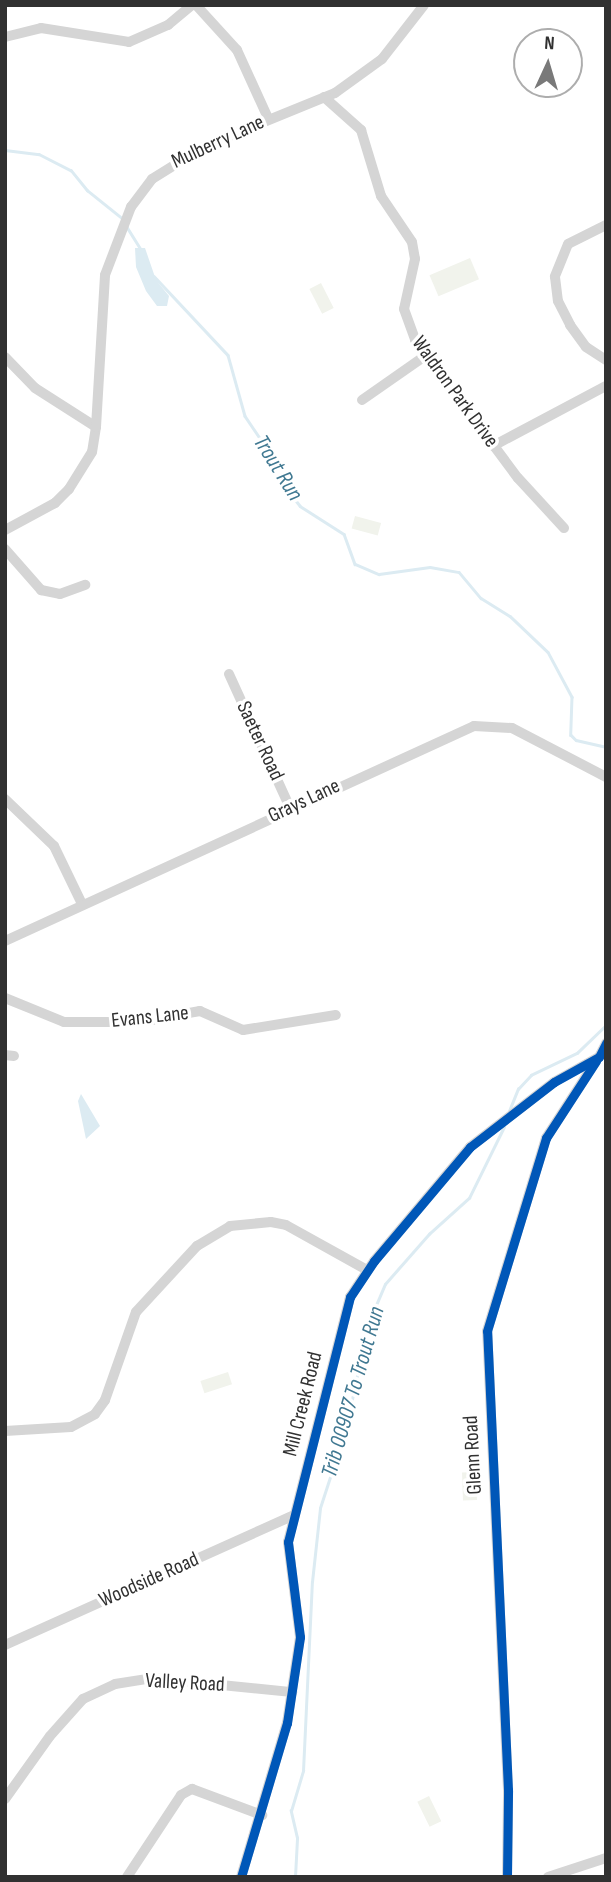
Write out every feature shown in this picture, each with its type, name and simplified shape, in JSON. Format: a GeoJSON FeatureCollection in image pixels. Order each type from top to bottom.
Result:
{"type":"FeatureCollection","features":[{"type":"Feature","properties":{"kind":"street"},"geometry":{"type":"LineString","coordinates":[[5,37],[49,28],[129,41],[168,25],[194,5],[237,50],[268,118]]}},
{"type":"Feature","properties":{"kind":"street","name":"Mulberry Lane"},"geometry":{"type":"LineString","coordinates":[[5,530],[55,503],[69,489],[92,452],[96,428],[105,275],[125,222],[164,167],[268,118],[324,97],[383,59],[408,32],[424,5]]}},
{"type":"Feature","properties":{"kind":"street","name":"Waldron Park Drive"},"geometry":{"type":"LineString","coordinates":[[324,97],[357,124],[381,195],[412,242],[415,259],[404,309],[425,356],[494,446],[564,528]]}},
{"type":"Feature","properties":{"kind":"street"},"geometry":{"type":"LineString","coordinates":[[606,225],[568,244],[555,277],[558,301],[570,325],[586,347],[606,360]]}},
{"type":"Feature","properties":{"kind":"street"},"geometry":{"type":"LineString","coordinates":[[362,400],[425,356]]}},
{"type":"Feature","properties":{"kind":"street"},"geometry":{"type":"LineString","coordinates":[[5,357],[35,388],[96,428]]}},
{"type":"Feature","properties":{"kind":"street"},"geometry":{"type":"LineString","coordinates":[[494,446],[606,386]]}},
{"type":"Feature","properties":{"kind":"street"},"geometry":{"type":"LineString","coordinates":[[5,549],[41,590],[60,594],[85,585]]}},
{"type":"Feature","properties":{"kind":"street","name":"Saeter Road"},"geometry":{"type":"LineString","coordinates":[[229,674],[290,808]]}},
{"type":"Feature","properties":{"kind":"street","name":"Grays Lane"},"geometry":{"type":"LineString","coordinates":[[5,941],[290,808],[474,726],[512,728],[606,777]]}},
{"type":"Feature","properties":{"kind":"street"},"geometry":{"type":"LineString","coordinates":[[5,799],[54,846],[82,904]]}},
{"type":"Feature","properties":{"kind":"street","name":"Evans Lane"},"geometry":{"type":"LineString","coordinates":[[5,998],[64,1022],[141,1021],[200,1011],[211,1012],[243,1030],[336,1014]]}},
{"type":"Feature","properties":{"kind":"street"},"geometry":{"type":"LineString","coordinates":[[602,1058],[606,1043]]}},
{"type":"Feature","properties":{"kind":"street","name":"Mill Creek Road"},"geometry":{"type":"LineString","coordinates":[[241,1877],[279,1760],[292,1692],[300,1637],[287,1557],[292,1516],[346,1309],[367,1270],[470,1147],[554,1082],[602,1058]]}},
{"type":"Feature","properties":{"kind":"street","name":"Glenn Road"},"geometry":{"type":"LineString","coordinates":[[508,1877],[508,1790],[487,1331],[545,1138],[602,1058]]}},
{"type":"Feature","properties":{"kind":"street"},"geometry":{"type":"LineString","coordinates":[[5,1431],[71,1427],[95,1414],[106,1400],[136,1312],[197,1246],[230,1226],[271,1222],[286,1225],[367,1270]]}},
{"type":"Feature","properties":{"kind":"street","name":"Woodside Road"},"geometry":{"type":"LineString","coordinates":[[5,1645],[292,1516]]}},
{"type":"Feature","properties":{"kind":"street","name":"Valley Road"},"geometry":{"type":"LineString","coordinates":[[5,1799],[50,1736],[83,1699],[115,1684],[151,1678],[292,1692]]}},
{"type":"Feature","properties":{"kind":"street"},"geometry":{"type":"LineString","coordinates":[[127,1877],[181,1795],[192,1789],[262,1815]]}},
{"type":"Feature","properties":{"kind":"street"},"geometry":{"type":"LineString","coordinates":[[548,1877],[606,1858]]}},
{"type":"Feature","properties":{"kind":"shaded area"},"geometry":{"type":"Polygon","coordinates":[[[135,248],[145,248],[156,280],[169,296],[167,306],[157,306],[146,291],[136,267],[135,248]]]}},
{"type":"Feature","properties":{"kind":"shaded area"},"geometry":{"type":"Polygon","coordinates":[[[470,258],[479,279],[438,296],[429,275],[470,258]]]}},
{"type":"Feature","properties":{"kind":"shaded area"},"geometry":{"type":"Polygon","coordinates":[[[321,283],[334,308],[322,314],[309,289],[321,283]]]}},
{"type":"Feature","properties":{"kind":"shaded area"},"geometry":{"type":"Polygon","coordinates":[[[355,516],[381,523],[378,536],[352,529],[355,516]]]}},
{"type":"Feature","properties":{"kind":"shaded area"},"geometry":{"type":"Polygon","coordinates":[[[81,1094],[100,1126],[86,1139],[78,1101],[81,1094]]]}},
{"type":"Feature","properties":{"kind":"shaded area"},"geometry":{"type":"Polygon","coordinates":[[[228,1372],[232,1384],[204,1393],[200,1381],[228,1372]]]}},
{"type":"Feature","properties":{"kind":"shaded area"},"geometry":{"type":"Polygon","coordinates":[[[462,1472],[476,1472],[477,1500],[463,1500],[462,1472]]]}},
{"type":"Feature","properties":{"kind":"shaded area"},"geometry":{"type":"Polygon","coordinates":[[[429,1796],[441,1821],[430,1827],[417,1802],[429,1796]]]}},
{"type":"Feature","properties":{"kind":"waterway","name":"Trout Run"},"geometry":{"type":"LineString","coordinates":[[5,150],[39,154],[71,170],[87,190],[122,218]]}},
{"type":"Feature","properties":{"kind":"waterway","name":"Trout Run"},"geometry":{"type":"LineString","coordinates":[[127,227],[140,248]]}},
{"type":"Feature","properties":{"kind":"waterway","name":"Trout Run"},"geometry":{"type":"LineString","coordinates":[[154,276],[228,355],[245,416],[265,446],[276,475],[300,506],[344,534],[355,564],[379,574],[430,567],[459,572],[481,598],[510,616],[548,652],[572,697],[571,735],[576,740],[606,747]]}},
{"type":"Feature","properties":{"kind":"waterway","name":"Trib 00907 To Trout Run"},"geometry":{"type":"LineString","coordinates":[[509,1111],[518,1089],[531,1075],[577,1053],[605,1026],[606,954]]}},
{"type":"Feature","properties":{"kind":"waterway","name":"Trib 00907 To Trout Run"},"geometry":{"type":"LineString","coordinates":[[295,1877],[297,1838],[291,1811],[303,1771],[312,1582],[320,1508],[346,1428],[368,1324],[385,1284],[429,1234],[469,1198],[504,1127]]}},
{"type":"Feature","properties":{"kind":"cycle path"},"geometry":{"type":"LineString","coordinates":[[241,1877],[287,1723],[300,1637],[288,1542],[350,1297],[374,1261],[470,1147],[554,1082],[599,1057],[606,1043]]}},
{"type":"Feature","properties":{"kind":"cycle path"},"geometry":{"type":"LineString","coordinates":[[507,1877],[508,1790],[487,1331],[546,1138],[596,1061]]}}]}
